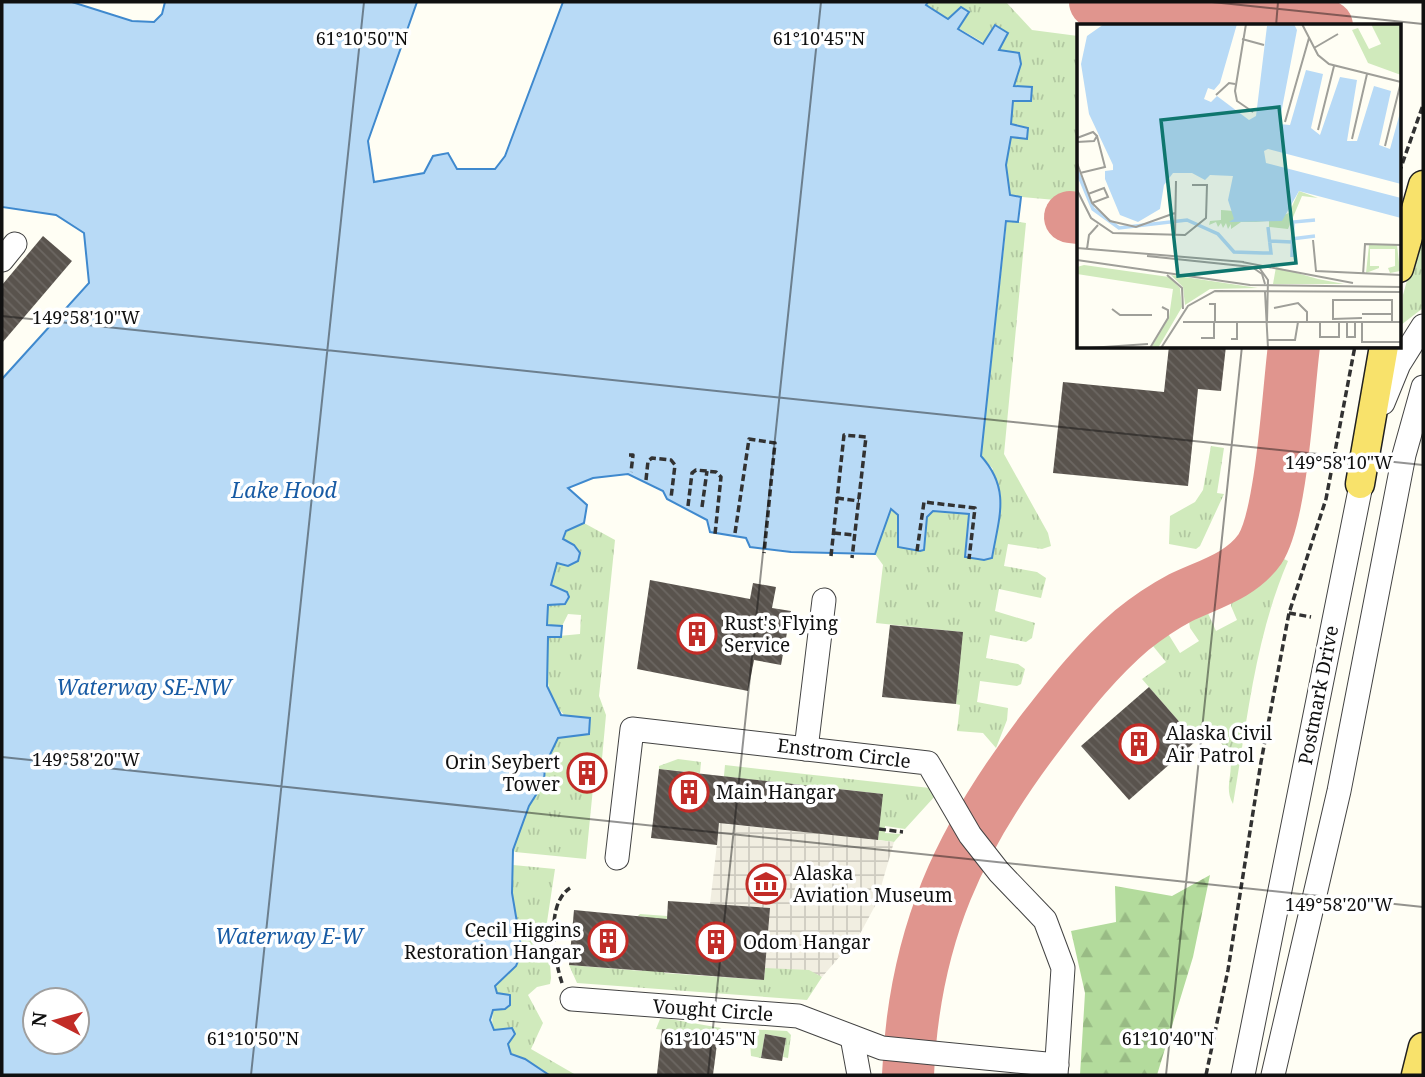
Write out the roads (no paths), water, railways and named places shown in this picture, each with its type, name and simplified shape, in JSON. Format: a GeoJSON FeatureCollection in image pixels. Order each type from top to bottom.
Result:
{"type":"FeatureCollection","features":[{"type":"Feature","properties":{"kind":"main road"},"geometry":{"type":"LineString","coordinates":[[1400,265],[1423,185]]}},
{"type":"Feature","properties":{"kind":"main road"},"geometry":{"type":"LineString","coordinates":[[1360,484],[1384,348]]}},
{"type":"Feature","properties":{"kind":"main road"},"geometry":{"type":"LineString","coordinates":[[1416,1075],[1423,1048]]}},
{"type":"Feature","properties":{"kind":"street","name":"Postmark Drive"},"geometry":{"type":"LineString","coordinates":[[1243,1075],[1360,484],[1392,377],[1408,346],[1423,326]]}},
{"type":"Feature","properties":{"kind":"street","name":"Postmark Drive"},"geometry":{"type":"LineString","coordinates":[[1273,1075],[1339,792],[1404,455],[1423,387]]}},
{"type":"Feature","properties":{"kind":"street"},"geometry":{"type":"LineString","coordinates":[[806,749],[824,600]]}},
{"type":"Feature","properties":{"kind":"street","name":"Enstrom Circle"},"geometry":{"type":"LineString","coordinates":[[617,858],[632,729],[928,763],[970,835],[999,872],[1045,920],[1063,968],[1057,1070]]}},
{"type":"Feature","properties":{"kind":"street","name":"Vought Circle"},"geometry":{"type":"LineString","coordinates":[[572,999],[798,1016],[882,1048],[1057,1070]]}},
{"type":"Feature","properties":{"kind":"street"},"geometry":{"type":"LineString","coordinates":[[852,1037],[859,1075]]}},
{"type":"Feature","properties":{"kind":"water","name":"Lake Hood"},"geometry":{"type":"Polygon","coordinates":[[[2,2],[72,2],[132,21],[154,22],[162,14],[165,2],[417,2],[368,141],[374,182],[424,173],[433,156],[448,153],[457,169],[495,169],[505,156],[563,2],[928,2],[926,5],[948,19],[961,7],[969,12],[958,29],[983,44],[995,25],[1008,33],[999,50],[1019,53],[1021,64],[1014,86],[1032,87],[1031,101],[1013,101],[1011,124],[1028,128],[1027,139],[1011,137],[1006,165],[1010,195],[1021,197],[1018,222],[1006,221],[981,456],[990,468],[1000,492],[1000,516],[992,558],[984,560],[965,557],[969,514],[933,511],[927,517],[924,550],[920,551],[898,547],[898,515],[891,509],[875,554],[791,552],[750,547],[746,538],[710,532],[707,520],[667,499],[663,491],[628,474],[593,478],[568,488],[587,505],[584,523],[566,531],[563,539],[574,545],[580,553],[578,561],[568,566],[557,563],[551,585],[567,592],[569,597],[565,604],[548,605],[547,625],[562,626],[561,637],[548,637],[547,686],[561,715],[590,718],[589,734],[558,738],[545,765],[544,782],[529,806],[513,850],[512,893],[522,952],[516,966],[495,986],[497,993],[510,995],[510,1005],[505,1009],[493,1010],[490,1020],[494,1030],[512,1028],[515,1034],[508,1044],[511,1054],[525,1059],[549,1075],[2,1075],[2,379],[89,283],[84,233],[56,215],[2,207],[2,2]]]}},
{"type":"Feature","properties":{"kind":"place","name":"Rust's Flying Service"},"geometry":{"type":"Point","coordinates":[697,634]}},
{"type":"Feature","properties":{"kind":"place","name":"Alaska Civil Air Patrol"},"geometry":{"type":"Point","coordinates":[1139,744]}},
{"type":"Feature","properties":{"kind":"place","name":"Orin Seybert Tower"},"geometry":{"type":"Point","coordinates":[587,773]}},
{"type":"Feature","properties":{"kind":"place","name":"Main Hangar"},"geometry":{"type":"Point","coordinates":[689,792]}},
{"type":"Feature","properties":{"kind":"place","name":"Alaska Aviation Museum"},"geometry":{"type":"Point","coordinates":[766,884]}},
{"type":"Feature","properties":{"kind":"place","name":"Cecil Higgins Restoration Hangar"},"geometry":{"type":"Point","coordinates":[608,941]}},
{"type":"Feature","properties":{"kind":"place","name":"Odom Hangar"},"geometry":{"type":"Point","coordinates":[716,942]}},
{"type":"Feature","properties":{"kind":"water label","name":"Waterway SE-NW"},"geometry":{"type":"Point","coordinates":[144,687]}},
{"type":"Feature","properties":{"kind":"water label","name":"Waterway E-W"},"geometry":{"type":"Point","coordinates":[289,936]}}]}
